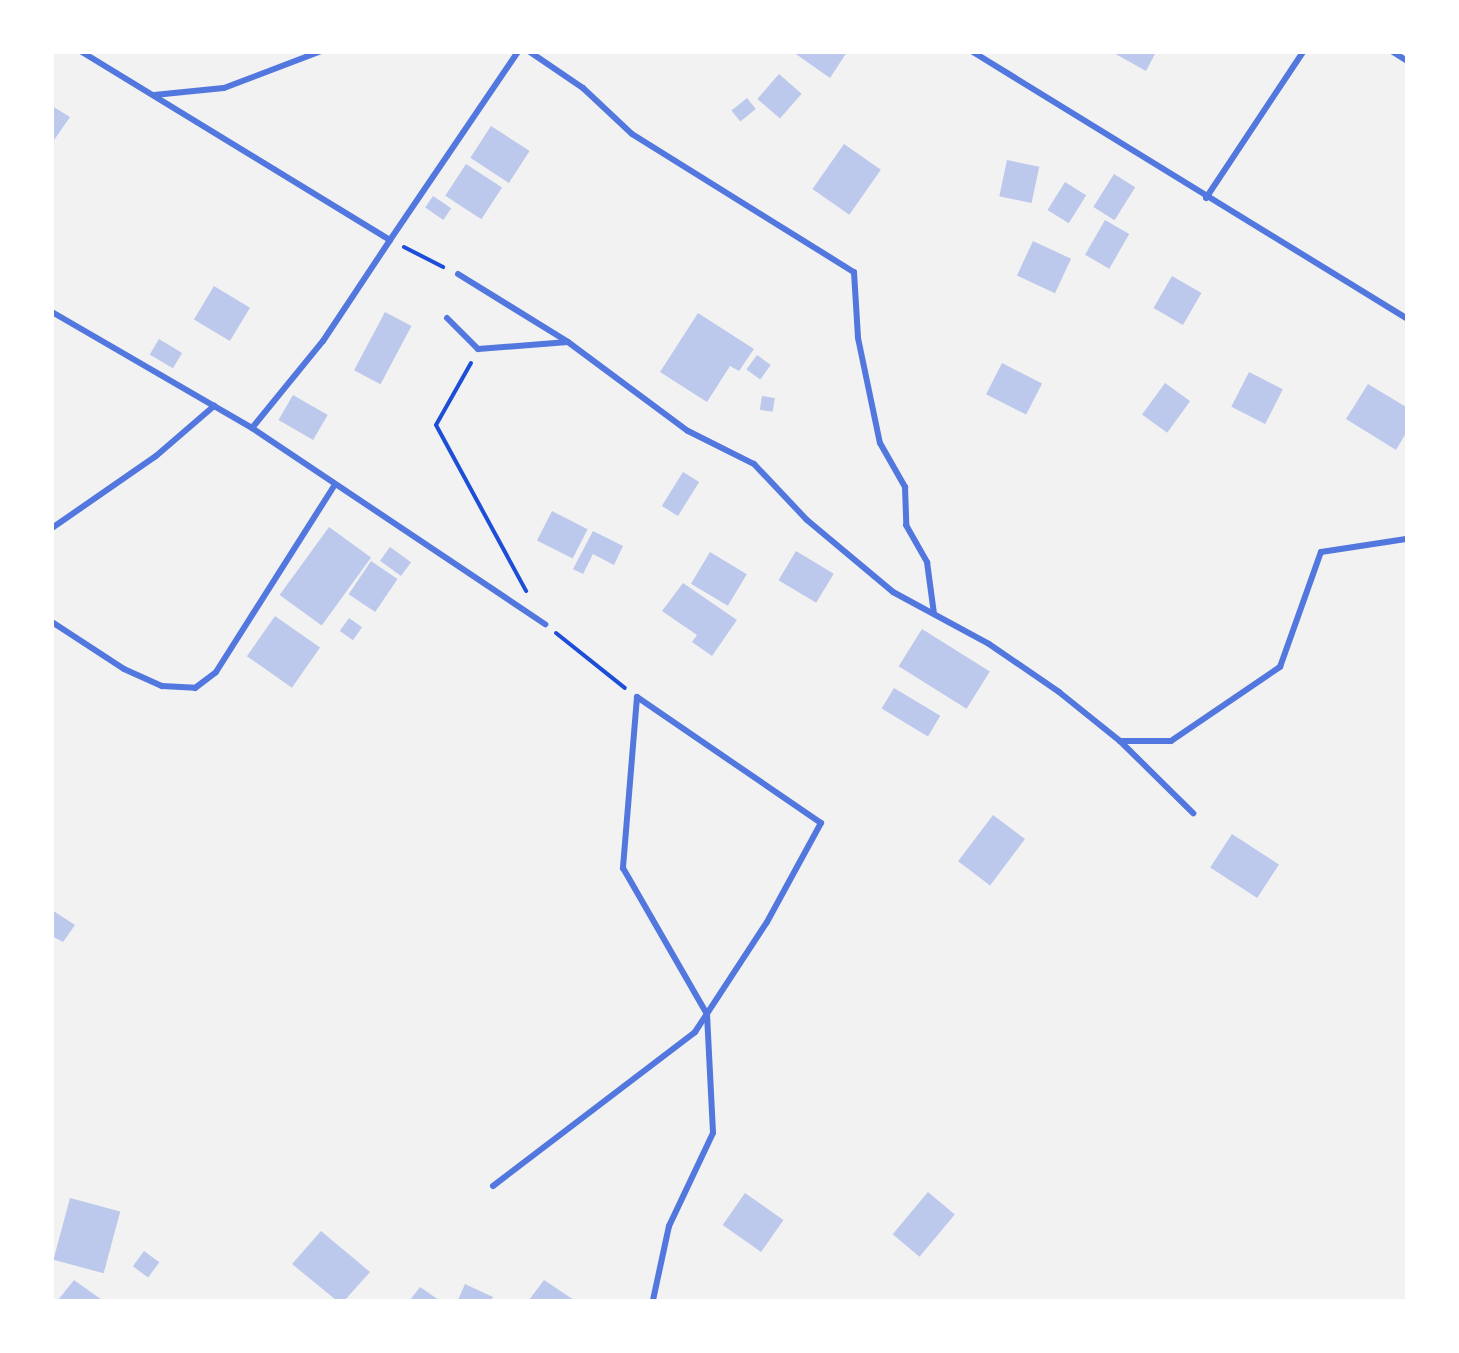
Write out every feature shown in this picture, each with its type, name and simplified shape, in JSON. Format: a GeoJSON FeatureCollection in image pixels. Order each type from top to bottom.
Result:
{"type":"FeatureCollection","features":[{"type":"Feature","properties":{"kind":"street"},"geometry":{"type":"LineString","coordinates":[[82,52],[390,240]]}},
{"type":"Feature","properties":{"kind":"street"},"geometry":{"type":"LineString","coordinates":[[153,95],[224,88],[319,52]]}},
{"type":"Feature","properties":{"kind":"street"},"geometry":{"type":"LineString","coordinates":[[252,429],[323,341],[518,52]]}},
{"type":"Feature","properties":{"kind":"street"},"geometry":{"type":"LineString","coordinates":[[530,52],[582,88],[632,134],[854,272],[858,338],[879,443],[905,487],[906,525],[927,562],[934,614]]}},
{"type":"Feature","properties":{"kind":"street"},"geometry":{"type":"LineString","coordinates":[[973,52],[1206,198],[1407,318]]}},
{"type":"Feature","properties":{"kind":"street"},"geometry":{"type":"LineString","coordinates":[[1206,198],[1304,52]]}},
{"type":"Feature","properties":{"kind":"street"},"geometry":{"type":"LineString","coordinates":[[1393,52],[1407,60]]}},
{"type":"Feature","properties":{"kind":"street"},"geometry":{"type":"LineString","coordinates":[[458,274],[568,342],[688,431],[754,464],[807,520],[893,592],[989,644],[1120,741],[1192,813]]}},
{"type":"Feature","properties":{"kind":"street"},"geometry":{"type":"LineString","coordinates":[[52,312],[252,429],[334,486],[544,624]]}},
{"type":"Feature","properties":{"kind":"street"},"geometry":{"type":"LineString","coordinates":[[447,318],[478,349],[568,342]]}},
{"type":"Feature","properties":{"kind":"street"},"geometry":{"type":"LineString","coordinates":[[52,528],[156,456],[214,406]]}},
{"type":"Feature","properties":{"kind":"street"},"geometry":{"type":"LineString","coordinates":[[52,622],[124,669],[162,686],[195,688],[216,672],[334,486]]}},
{"type":"Feature","properties":{"kind":"street"},"geometry":{"type":"LineString","coordinates":[[1120,741],[1171,741],[1280,667],[1321,552],[1407,539]]}},
{"type":"Feature","properties":{"kind":"street"},"geometry":{"type":"LineString","coordinates":[[493,1186],[695,1032],[707,1014],[767,922],[821,823],[637,697],[623,868],[707,1014],[713,1133],[669,1226],[653,1300]]}},
{"type":"Feature","properties":{"kind":"path"},"geometry":{"type":"LineString","coordinates":[[390,240],[458,274]]}},
{"type":"Feature","properties":{"kind":"path"},"geometry":{"type":"LineString","coordinates":[[478,349],[436,424],[544,624],[637,697]]}},
{"type":"Feature","properties":{"kind":"building"},"geometry":{"type":"Polygon","coordinates":[[[793,52],[847,52],[830,78],[793,52]]]}},
{"type":"Feature","properties":{"kind":"building"},"geometry":{"type":"Polygon","coordinates":[[[1112,52],[1156,52],[1146,71],[1112,52]]]}},
{"type":"Feature","properties":{"kind":"building"},"geometry":{"type":"Polygon","coordinates":[[[779,74],[802,94],[780,119],[757,99],[779,74]]]}},
{"type":"Feature","properties":{"kind":"building"},"geometry":{"type":"Polygon","coordinates":[[[747,98],[756,109],[740,121],[731,111],[747,98]]]}},
{"type":"Feature","properties":{"kind":"building"},"geometry":{"type":"Polygon","coordinates":[[[52,106],[70,117],[52,143],[52,106]]]}},
{"type":"Feature","properties":{"kind":"building"},"geometry":{"type":"Polygon","coordinates":[[[491,126],[530,151],[509,183],[470,158],[491,126]]]}},
{"type":"Feature","properties":{"kind":"building"},"geometry":{"type":"Polygon","coordinates":[[[844,144],[881,170],[849,215],[812,189],[844,144]]]}},
{"type":"Feature","properties":{"kind":"building"},"geometry":{"type":"Polygon","coordinates":[[[1007,160],[1039,167],[1032,203],[999,196],[1007,160]]]}},
{"type":"Feature","properties":{"kind":"building"},"geometry":{"type":"Polygon","coordinates":[[[466,164],[502,187],[481,219],[445,196],[466,164]]]}},
{"type":"Feature","properties":{"kind":"building"},"geometry":{"type":"Polygon","coordinates":[[[1114,174],[1135,187],[1115,220],[1093,207],[1114,174]]]}},
{"type":"Feature","properties":{"kind":"building"},"geometry":{"type":"Polygon","coordinates":[[[1065,182],[1086,195],[1069,223],[1048,210],[1065,182]]]}},
{"type":"Feature","properties":{"kind":"building"},"geometry":{"type":"Polygon","coordinates":[[[433,196],[451,208],[443,220],[425,208],[433,196]]]}},
{"type":"Feature","properties":{"kind":"building"},"geometry":{"type":"Polygon","coordinates":[[[1105,220],[1129,234],[1109,269],[1085,255],[1105,220]]]}},
{"type":"Feature","properties":{"kind":"building"},"geometry":{"type":"Polygon","coordinates":[[[1033,241],[1071,259],[1055,293],[1017,275],[1033,241]]]}},
{"type":"Feature","properties":{"kind":"building"},"geometry":{"type":"Polygon","coordinates":[[[1172,276],[1201,293],[1183,325],[1154,308],[1172,276]]]}},
{"type":"Feature","properties":{"kind":"building"},"geometry":{"type":"Polygon","coordinates":[[[214,286],[250,308],[230,341],[194,319],[214,286]]]}},
{"type":"Feature","properties":{"kind":"building"},"geometry":{"type":"Polygon","coordinates":[[[385,312],[411,326],[381,384],[354,370],[385,312]]]}},
{"type":"Feature","properties":{"kind":"building"},"geometry":{"type":"Polygon","coordinates":[[[698,313],[754,349],[739,371],[730,366],[707,402],[660,372],[698,313]]]}},
{"type":"Feature","properties":{"kind":"building"},"geometry":{"type":"Polygon","coordinates":[[[159,339],[182,353],[173,368],[150,354],[159,339]]]}},
{"type":"Feature","properties":{"kind":"building"},"geometry":{"type":"Polygon","coordinates":[[[757,355],[771,365],[760,380],[746,370],[757,355]]]}},
{"type":"Feature","properties":{"kind":"building"},"geometry":{"type":"Polygon","coordinates":[[[1002,363],[1042,383],[1026,415],[986,394],[1002,363]]]}},
{"type":"Feature","properties":{"kind":"building"},"geometry":{"type":"Polygon","coordinates":[[[1249,372],[1283,389],[1265,424],[1231,407],[1249,372]]]}},
{"type":"Feature","properties":{"kind":"building"},"geometry":{"type":"Polygon","coordinates":[[[1165,383],[1190,401],[1167,433],[1142,415],[1165,383]]]}},
{"type":"Feature","properties":{"kind":"building"},"geometry":{"type":"Polygon","coordinates":[[[1368,384],[1406,407],[1406,433],[1396,450],[1346,419],[1368,384]]]}},
{"type":"Feature","properties":{"kind":"building"},"geometry":{"type":"Polygon","coordinates":[[[293,395],[328,415],[313,440],[278,420],[293,395]]]}},
{"type":"Feature","properties":{"kind":"building"},"geometry":{"type":"Polygon","coordinates":[[[762,396],[775,398],[773,412],[760,410],[762,396]]]}},
{"type":"Feature","properties":{"kind":"building"},"geometry":{"type":"Polygon","coordinates":[[[683,472],[699,482],[678,516],[662,506],[683,472]]]}},
{"type":"Feature","properties":{"kind":"building"},"geometry":{"type":"Polygon","coordinates":[[[552,511],[588,529],[573,559],[537,540],[552,511]]]}},
{"type":"Feature","properties":{"kind":"building"},"geometry":{"type":"Polygon","coordinates":[[[329,527],[371,558],[322,626],[280,595],[329,527]]]}},
{"type":"Feature","properties":{"kind":"building"},"geometry":{"type":"Polygon","coordinates":[[[593,531],[623,546],[614,565],[593,554],[583,574],[573,569],[593,531]]]}},
{"type":"Feature","properties":{"kind":"building"},"geometry":{"type":"Polygon","coordinates":[[[390,547],[411,562],[401,576],[380,561],[390,547]]]}},
{"type":"Feature","properties":{"kind":"building"},"geometry":{"type":"Polygon","coordinates":[[[796,551],[834,574],[816,603],[778,580],[796,551]]]}},
{"type":"Feature","properties":{"kind":"building"},"geometry":{"type":"Polygon","coordinates":[[[710,552],[747,574],[728,606],[691,584],[710,552]]]}},
{"type":"Feature","properties":{"kind":"building"},"geometry":{"type":"Polygon","coordinates":[[[371,561],[398,579],[375,612],[349,594],[371,561]]]}},
{"type":"Feature","properties":{"kind":"building"},"geometry":{"type":"Polygon","coordinates":[[[683,583],[737,620],[712,656],[692,642],[697,635],[662,611],[683,583]]]}},
{"type":"Feature","properties":{"kind":"building"},"geometry":{"type":"Polygon","coordinates":[[[275,616],[320,648],[292,688],[247,656],[275,616]]]}},
{"type":"Feature","properties":{"kind":"building"},"geometry":{"type":"Polygon","coordinates":[[[349,618],[362,627],[353,640],[340,631],[349,618]]]}},
{"type":"Feature","properties":{"kind":"building"},"geometry":{"type":"Polygon","coordinates":[[[922,629],[990,671],[967,709],[899,666],[922,629]]]}},
{"type":"Feature","properties":{"kind":"building"},"geometry":{"type":"Polygon","coordinates":[[[894,688],[940,716],[928,736],[882,709],[894,688]]]}},
{"type":"Feature","properties":{"kind":"building"},"geometry":{"type":"Polygon","coordinates":[[[993,815],[1025,839],[990,885],[958,861],[993,815]]]}},
{"type":"Feature","properties":{"kind":"building"},"geometry":{"type":"Polygon","coordinates":[[[1232,834],[1279,864],[1257,898],[1210,868],[1232,834]]]}},
{"type":"Feature","properties":{"kind":"building"},"geometry":{"type":"Polygon","coordinates":[[[52,910],[75,925],[63,942],[52,936],[52,910]]]}},
{"type":"Feature","properties":{"kind":"building"},"geometry":{"type":"Polygon","coordinates":[[[928,1192],[955,1214],[919,1257],[893,1234],[928,1192]]]}},
{"type":"Feature","properties":{"kind":"building"},"geometry":{"type":"Polygon","coordinates":[[[745,1193],[784,1220],[761,1252],[723,1225],[745,1193]]]}},
{"type":"Feature","properties":{"kind":"building"},"geometry":{"type":"Polygon","coordinates":[[[70,1198],[120,1211],[104,1273],[53,1260],[70,1198]]]}},
{"type":"Feature","properties":{"kind":"building"},"geometry":{"type":"Polygon","coordinates":[[[321,1231],[370,1272],[345,1300],[336,1300],[292,1264],[321,1231]]]}},
{"type":"Feature","properties":{"kind":"building"},"geometry":{"type":"Polygon","coordinates":[[[144,1251],[159,1262],[148,1278],[133,1266],[144,1251]]]}},
{"type":"Feature","properties":{"kind":"building"},"geometry":{"type":"Polygon","coordinates":[[[74,1280],[102,1300],[58,1300],[74,1280]]]}},
{"type":"Feature","properties":{"kind":"building"},"geometry":{"type":"Polygon","coordinates":[[[544,1280],[574,1300],[529,1300],[544,1280]]]}},
{"type":"Feature","properties":{"kind":"building"},"geometry":{"type":"Polygon","coordinates":[[[465,1284],[493,1297],[491,1300],[458,1300],[465,1284]]]}},
{"type":"Feature","properties":{"kind":"building"},"geometry":{"type":"Polygon","coordinates":[[[420,1287],[439,1300],[410,1300],[420,1287]]]}}]}
